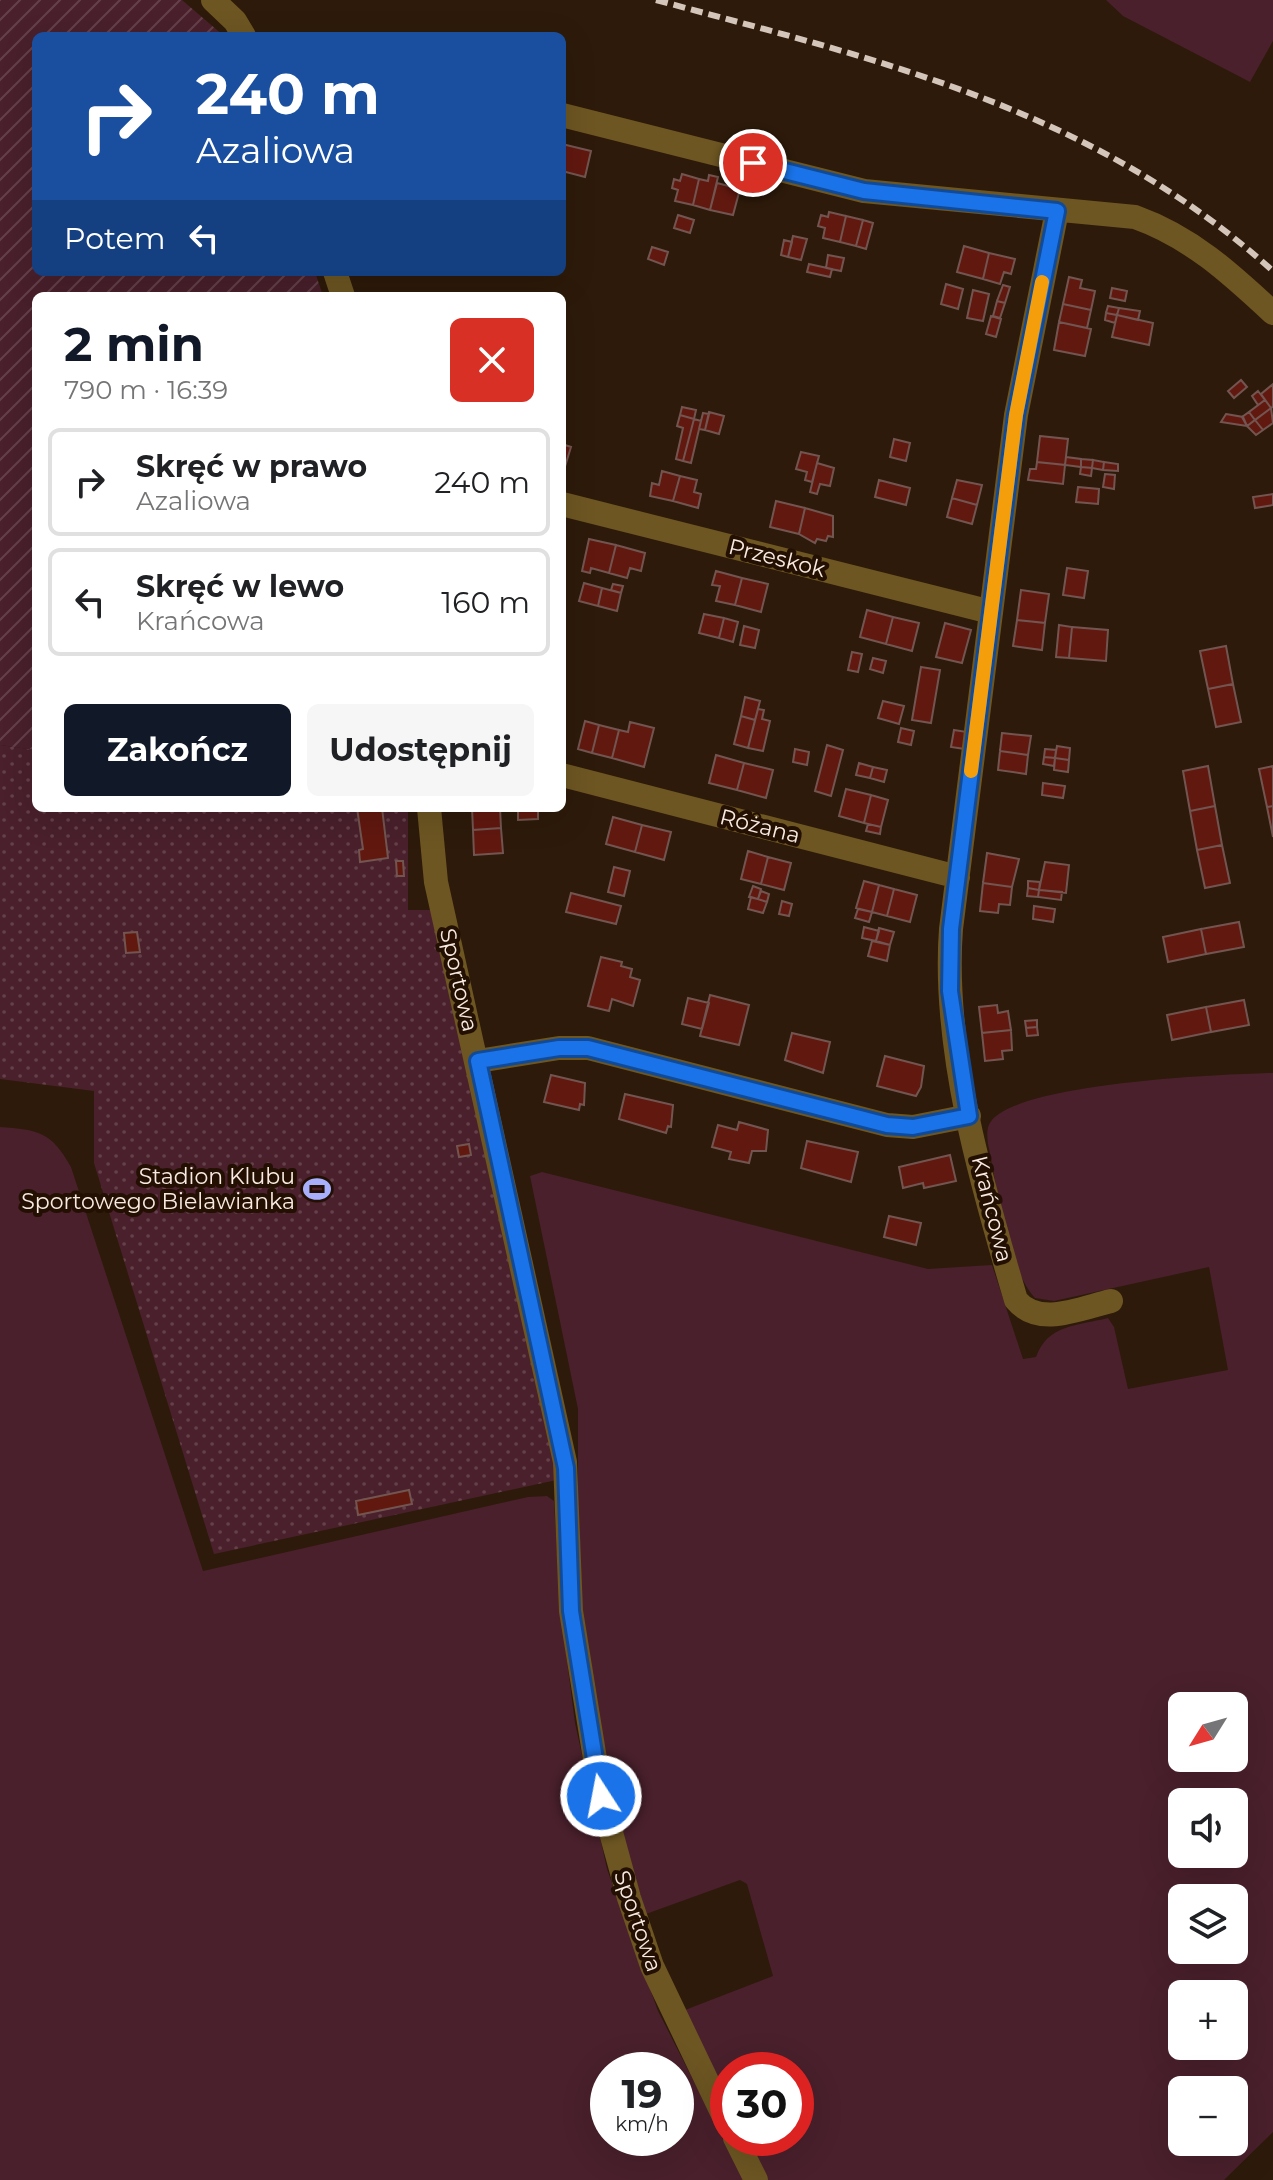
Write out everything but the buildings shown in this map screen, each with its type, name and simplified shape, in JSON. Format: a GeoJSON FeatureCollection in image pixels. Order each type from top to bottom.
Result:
{"type":"FeatureCollection","features":[{"type":"Feature","properties":{"kind":"street"},"geometry":{"type":"LineString","coordinates":[[213,0],[235,21],[242,32]]}},
{"type":"Feature","properties":{"kind":"street"},"geometry":{"type":"LineString","coordinates":[[566,116],[864,191],[1135,217],[1166,228],[1210,254],[1273,313]]}},
{"type":"Feature","properties":{"kind":"street","name":"Krańcowa"},"geometry":{"type":"LineString","coordinates":[[1057,211],[1016,415],[958,877],[949,980],[969,1116],[1016,1300],[1023,1308],[1039,1315],[1111,1301]]}},
{"type":"Feature","properties":{"kind":"street","name":"Przeskok"},"geometry":{"type":"LineString","coordinates":[[566,505],[991,612]]}},
{"type":"Feature","properties":{"kind":"street","name":"Różana"},"geometry":{"type":"LineString","coordinates":[[566,776],[958,877]]}},
{"type":"Feature","properties":{"kind":"street","name":"Sportowa"},"geometry":{"type":"LineString","coordinates":[[429,812],[436,882],[566,1468],[571,1611],[601,1796],[629,1898],[652,1966],[710,2087]]}},
{"type":"Feature","properties":{"kind":"street"},"geometry":{"type":"LineString","coordinates":[[478,1061],[583,1048],[887,1125],[913,1127],[969,1116]]}},
{"type":"Feature","properties":{"kind":"street"},"geometry":{"type":"LineString","coordinates":[[744,2156],[756,2180]]}},
{"type":"Feature","properties":{"kind":"shaded area"},"geometry":{"type":"Polygon","coordinates":[[[0,0],[182,0],[219,32],[32,32],[32,276],[316,276],[322,292],[32,292],[32,749],[0,745],[0,0]]]}},
{"type":"Feature","properties":{"kind":"shaded area"},"geometry":{"type":"Polygon","coordinates":[[[1106,0],[1273,0],[1273,41],[1250,82],[1123,16],[1106,0]]]}},
{"type":"Feature","properties":{"kind":"shaded area"},"geometry":{"type":"Polygon","coordinates":[[[0,745],[32,749],[32,812],[408,812],[408,910],[433,910],[561,1479],[214,1554],[94,1163],[94,1091],[0,1079],[0,745]]]}},
{"type":"Feature","properties":{"kind":"shaded area"},"geometry":{"type":"Polygon","coordinates":[[[1273,1073],[1273,2132],[1224,2180],[767,2180],[754,2156],[814,2156],[814,2052],[710,2052],[710,2065],[685,2010],[773,1976],[747,1884],[740,1880],[646,1914],[609,1789],[583,1620],[578,1547],[578,1409],[530,1176],[542,1172],[928,1269],[992,1265],[1023,1359],[1036,1357],[1041,1346],[1056,1332],[1108,1318],[1114,1327],[1128,1389],[1228,1370],[1209,1267],[1054,1301],[1035,1298],[1025,1284],[1010,1246],[987,1134],[992,1120],[1011,1107],[1042,1097],[1081,1089],[1169,1079],[1273,1073]]]}},
{"type":"Feature","properties":{"kind":"shaded area"},"geometry":{"type":"Polygon","coordinates":[[[0,1127],[34,1131],[50,1139],[71,1167],[203,1571],[528,1497],[547,1496],[554,1501],[560,1607],[575,1723],[607,1869],[658,2011],[679,2052],[590,2052],[590,2156],[694,2156],[694,2082],[710,2113],[710,2156],[732,2156],[744,2180],[0,2180],[0,1127]]]}},
{"type":"Feature","properties":{"kind":"railway"},"geometry":{"type":"LineString","coordinates":[[656,0],[903,70],[982,98],[1058,130],[1132,169],[1204,215],[1273,271]]}},
{"type":"Feature","properties":{"kind":"slow traffic"},"geometry":{"type":"LineString","coordinates":[[971,771],[1016,415],[1042,282]]}},
{"type":"Feature","properties":{"kind":"place","name":"Stadion Klubu Sportowego Bielawianka"},"geometry":{"type":"Point","coordinates":[317,1189]}},
{"type":"Feature","properties":{"kind":"route"},"geometry":{"type":"LineString","coordinates":[[601,1796],[571,1611],[566,1468],[478,1061],[559,1048],[583,1048],[902,1128],[969,1116],[950,991],[951,929],[1016,415],[1057,211],[864,191],[753,163]]}}]}
